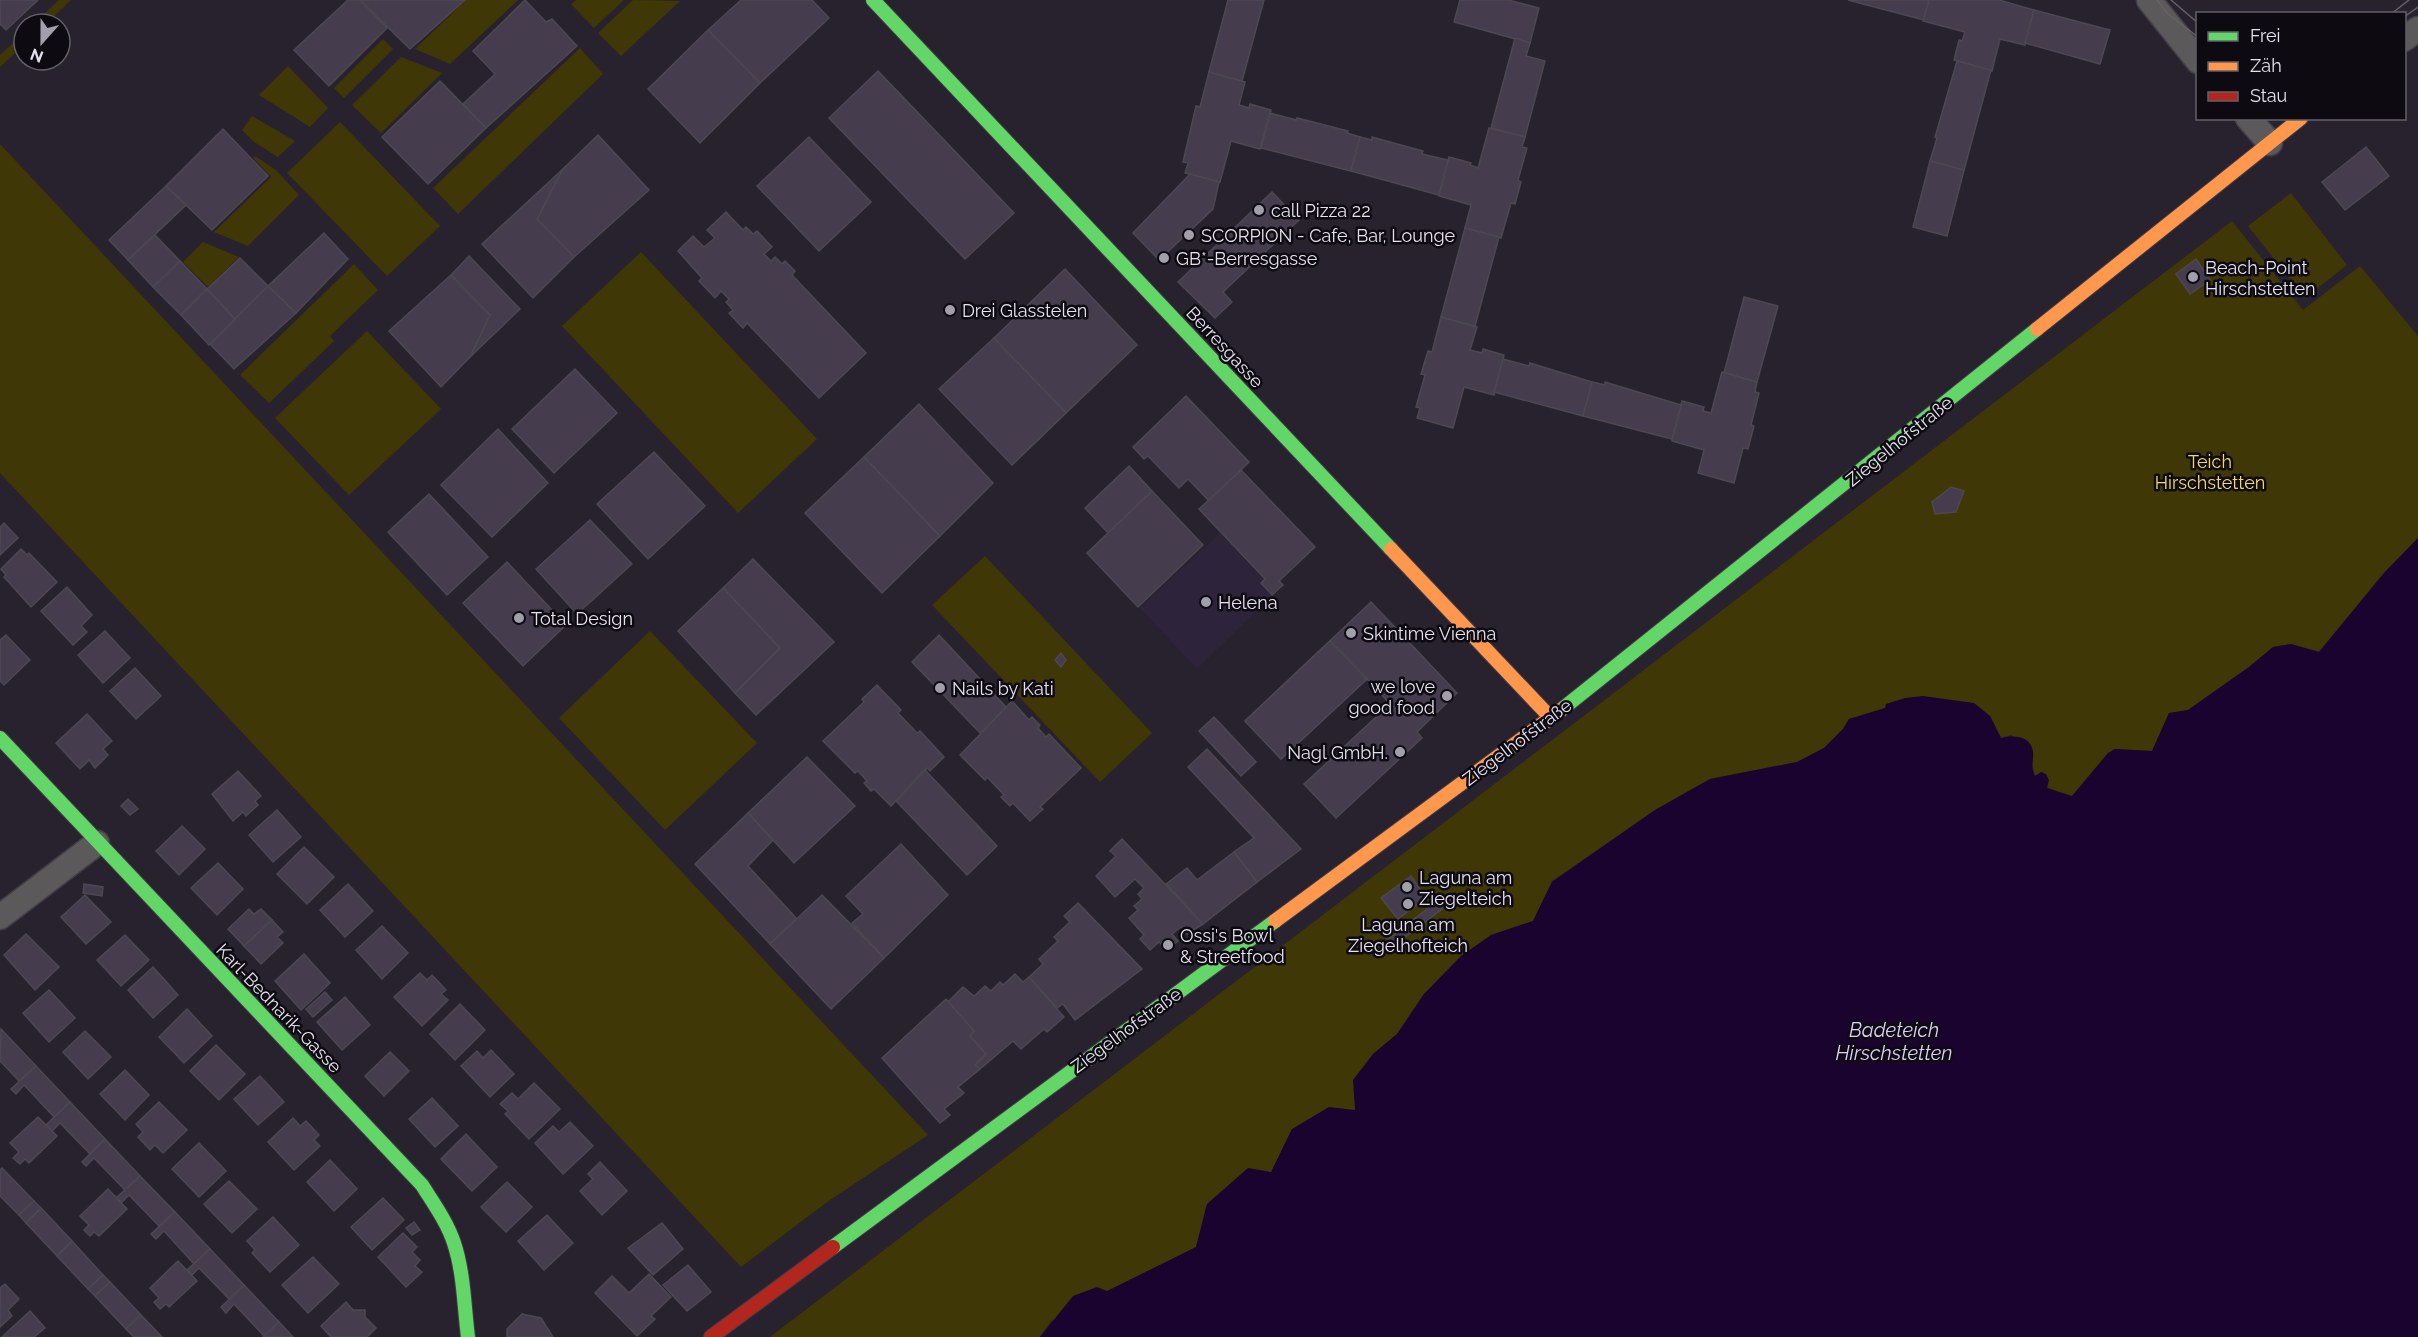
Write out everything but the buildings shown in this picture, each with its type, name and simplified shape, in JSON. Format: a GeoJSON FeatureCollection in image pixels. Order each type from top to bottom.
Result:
{"type":"FeatureCollection","features":[{"type":"Feature","properties":{"kind":"street","name":"Berresgasse"},"geometry":{"type":"LineString","coordinates":[[873,0],[1551,718]]}},
{"type":"Feature","properties":{"kind":"street"},"geometry":{"type":"LineString","coordinates":[[2150,0],[2196,58]]}},
{"type":"Feature","properties":{"kind":"street"},"geometry":{"type":"LineString","coordinates":[[2250,120],[2270,143]]}},
{"type":"Feature","properties":{"kind":"street","name":"Ziegelhofstraße"},"geometry":{"type":"LineString","coordinates":[[711,1337],[1551,718],[2299,120]]}},
{"type":"Feature","properties":{"kind":"street","name":"Karl-Bednarik-Gasse"},"geometry":{"type":"LineString","coordinates":[[0,738],[422,1185],[446,1224],[454,1242],[458,1256],[468,1337]]}},
{"type":"Feature","properties":{"kind":"street"},"geometry":{"type":"LineString","coordinates":[[0,917],[97,843]]}},
{"type":"Feature","properties":{"kind":"shaded area","name":"Helena"},"geometry":{"type":"Polygon","coordinates":[[[1220,533],[1263,579],[1260,583],[1272,596],[1197,669],[1140,608],[1220,533]]]}},
{"type":"Feature","properties":{"kind":"green space"},"geometry":{"type":"Polygon","coordinates":[[[59,0],[71,0],[58,12],[46,12],[59,0]]]}},
{"type":"Feature","properties":{"kind":"green space"},"geometry":{"type":"Polygon","coordinates":[[[466,0],[518,0],[450,64],[415,49],[466,0]]]}},
{"type":"Feature","properties":{"kind":"green space"},"geometry":{"type":"Polygon","coordinates":[[[576,0],[624,0],[594,28],[571,4],[576,0]]]}},
{"type":"Feature","properties":{"kind":"green space"},"geometry":{"type":"Polygon","coordinates":[[[633,0],[680,1],[621,56],[598,33],[633,0]]]}},
{"type":"Feature","properties":{"kind":"green space"},"geometry":{"type":"Polygon","coordinates":[[[383,39],[393,49],[344,98],[334,88],[383,39]]]}},
{"type":"Feature","properties":{"kind":"green space"},"geometry":{"type":"Polygon","coordinates":[[[12,44],[12,56],[0,67],[0,55],[12,44]]]}},
{"type":"Feature","properties":{"kind":"green space"},"geometry":{"type":"Polygon","coordinates":[[[580,48],[603,74],[458,214],[433,188],[580,48]]]}},
{"type":"Feature","properties":{"kind":"green space"},"geometry":{"type":"Polygon","coordinates":[[[401,57],[442,73],[381,133],[352,105],[401,57]]]}},
{"type":"Feature","properties":{"kind":"green space"},"geometry":{"type":"Polygon","coordinates":[[[288,66],[328,108],[310,127],[259,95],[288,66]]]}},
{"type":"Feature","properties":{"kind":"green space"},"geometry":{"type":"Polygon","coordinates":[[[252,116],[295,141],[278,157],[254,142],[242,130],[252,116]]]}},
{"type":"Feature","properties":{"kind":"green space"},"geometry":{"type":"Polygon","coordinates":[[[340,122],[440,226],[387,276],[287,173],[340,122]]]}},
{"type":"Feature","properties":{"kind":"green space"},"geometry":{"type":"Polygon","coordinates":[[[0,144],[928,1135],[830,1200],[741,1267],[0,473],[0,144]]]}},
{"type":"Feature","properties":{"kind":"green space"},"geometry":{"type":"Polygon","coordinates":[[[255,156],[276,170],[299,195],[248,246],[214,232],[271,177],[253,158],[255,156]]]}},
{"type":"Feature","properties":{"kind":"green space"},"geometry":{"type":"Polygon","coordinates":[[[2291,193],[2347,265],[2305,298],[2248,226],[2291,193]]]}},
{"type":"Feature","properties":{"kind":"green space","name":"Teich Hirschstetten"},"geometry":{"type":"Polygon","coordinates":[[[2232,221],[2303,310],[2360,266],[2418,336],[2418,538],[2384,573],[2319,652],[2291,644],[2273,647],[2188,710],[2169,713],[2152,751],[2116,749],[2108,753],[2072,797],[2040,782],[2033,770],[2033,750],[2011,735],[2001,738],[1990,716],[1886,708],[1849,719],[1843,729],[1824,748],[1797,762],[1710,779],[1655,810],[1552,881],[1533,921],[1491,935],[1424,994],[1397,1034],[1373,1054],[1356,1110],[1292,1129],[1271,1173],[1207,1204],[1196,1247],[1051,1321],[1040,1337],[770,1337],[2232,221]]]}},
{"type":"Feature","properties":{"kind":"green space"},"geometry":{"type":"Polygon","coordinates":[[[203,242],[239,257],[208,287],[183,262],[203,242]]]}},
{"type":"Feature","properties":{"kind":"green space"},"geometry":{"type":"Polygon","coordinates":[[[641,252],[817,439],[738,513],[562,326],[641,252]]]}},
{"type":"Feature","properties":{"kind":"green space"},"geometry":{"type":"Polygon","coordinates":[[[354,264],[378,290],[330,336],[334,341],[269,403],[240,375],[354,264]]]}},
{"type":"Feature","properties":{"kind":"green space"},"geometry":{"type":"Polygon","coordinates":[[[367,331],[441,409],[349,495],[275,418],[367,331]]]}},
{"type":"Feature","properties":{"kind":"green space"},"geometry":{"type":"Polygon","coordinates":[[[985,556],[1152,733],[1100,782],[932,605],[985,556]]]}},
{"type":"Feature","properties":{"kind":"green space"},"geometry":{"type":"Polygon","coordinates":[[[650,631],[757,743],[665,830],[559,718],[650,631]]]}},
{"type":"Feature","properties":{"kind":"water","name":"Badeteich Hirschstetten"},"geometry":{"type":"Polygon","coordinates":[[[2418,538],[2418,1337],[1040,1337],[1073,1296],[1097,1287],[1107,1291],[1196,1247],[1207,1204],[1248,1168],[1271,1172],[1292,1129],[1329,1107],[1355,1110],[1353,1080],[1373,1054],[1397,1034],[1424,994],[1461,956],[1491,935],[1533,921],[1552,882],[1655,810],[1710,779],[1797,762],[1824,748],[1843,729],[1849,719],[1885,708],[1886,704],[1905,698],[1923,696],[1974,703],[1990,716],[2001,738],[2016,737],[2029,742],[2032,746],[2032,766],[2035,776],[2041,772],[2046,774],[2049,780],[2047,788],[2072,796],[2108,753],[2115,749],[2152,751],[2169,713],[2188,710],[2273,647],[2291,644],[2319,652],[2384,573],[2418,538]]]}},
{"type":"Feature","properties":{"kind":"tram line"},"geometry":{"type":"LineString","coordinates":[[2157,0],[2168,14],[2196,35]]}},
{"type":"Feature","properties":{"kind":"tram line"},"geometry":{"type":"LineString","coordinates":[[2171,0],[2196,21]]}},
{"type":"Feature","properties":{"kind":"tram line"},"geometry":{"type":"LineString","coordinates":[[2394,12],[2409,0]]}},
{"type":"Feature","properties":{"kind":"tram line"},"geometry":{"type":"LineString","coordinates":[[2406,16],[2418,7]]}},
{"type":"Feature","properties":{"kind":"traffic: fast"},"geometry":{"type":"LineString","coordinates":[[873,0],[1391,549]]}},
{"type":"Feature","properties":{"kind":"traffic: fast"},"geometry":{"type":"LineString","coordinates":[[1561,710],[2037,329]]}},
{"type":"Feature","properties":{"kind":"traffic: fast"},"geometry":{"type":"LineString","coordinates":[[0,738],[422,1185],[444,1220],[454,1243],[462,1278],[468,1337]]}},
{"type":"Feature","properties":{"kind":"traffic: fast"},"geometry":{"type":"LineString","coordinates":[[833,1247],[1275,921]]}},
{"type":"Feature","properties":{"kind":"traffic: slow"},"geometry":{"type":"LineString","coordinates":[[2037,329],[2298,120]]}},
{"type":"Feature","properties":{"kind":"traffic: slow"},"geometry":{"type":"LineString","coordinates":[[1391,549],[1551,718]]}},
{"type":"Feature","properties":{"kind":"traffic: slow"},"geometry":{"type":"LineString","coordinates":[[1275,921],[1561,710]]}},
{"type":"Feature","properties":{"kind":"traffic: jam"},"geometry":{"type":"LineString","coordinates":[[711,1337],[833,1247]]}},
{"type":"Feature","properties":{"kind":"place","name":"call Pizza 22"},"geometry":{"type":"Point","coordinates":[1259,210]}},
{"type":"Feature","properties":{"kind":"place","name":"SCORPION - Cafe, Bar, Lounge"},"geometry":{"type":"Point","coordinates":[1189,235]}},
{"type":"Feature","properties":{"kind":"place","name":"GB*-Berresgasse"},"geometry":{"type":"Point","coordinates":[1164,258]}},
{"type":"Feature","properties":{"kind":"place","name":"Beach-Point Hirschstetten"},"geometry":{"type":"Point","coordinates":[2193,277]}},
{"type":"Feature","properties":{"kind":"place","name":"Drei Glasstelen"},"geometry":{"type":"Point","coordinates":[950,310]}},
{"type":"Feature","properties":{"kind":"place","name":"Helena"},"geometry":{"type":"Point","coordinates":[1206,602]}},
{"type":"Feature","properties":{"kind":"place","name":"Total Design"},"geometry":{"type":"Point","coordinates":[519,618]}},
{"type":"Feature","properties":{"kind":"place","name":"Skintime Vienna"},"geometry":{"type":"Point","coordinates":[1351,633]}},
{"type":"Feature","properties":{"kind":"place","name":"Nails by Kati"},"geometry":{"type":"Point","coordinates":[940,688]}},
{"type":"Feature","properties":{"kind":"place","name":"we love good food"},"geometry":{"type":"Point","coordinates":[1447,696]}},
{"type":"Feature","properties":{"kind":"place","name":"Nagl GmbH."},"geometry":{"type":"Point","coordinates":[1400,752]}},
{"type":"Feature","properties":{"kind":"place","name":"Laguna am Ziegelteich"},"geometry":{"type":"Point","coordinates":[1407,887]}},
{"type":"Feature","properties":{"kind":"place","name":"Laguna am Ziegelhofteich"},"geometry":{"type":"Point","coordinates":[1408,904]}},
{"type":"Feature","properties":{"kind":"place","name":"Ossi's Bowl & Streetfood"},"geometry":{"type":"Point","coordinates":[1168,945]}}]}
